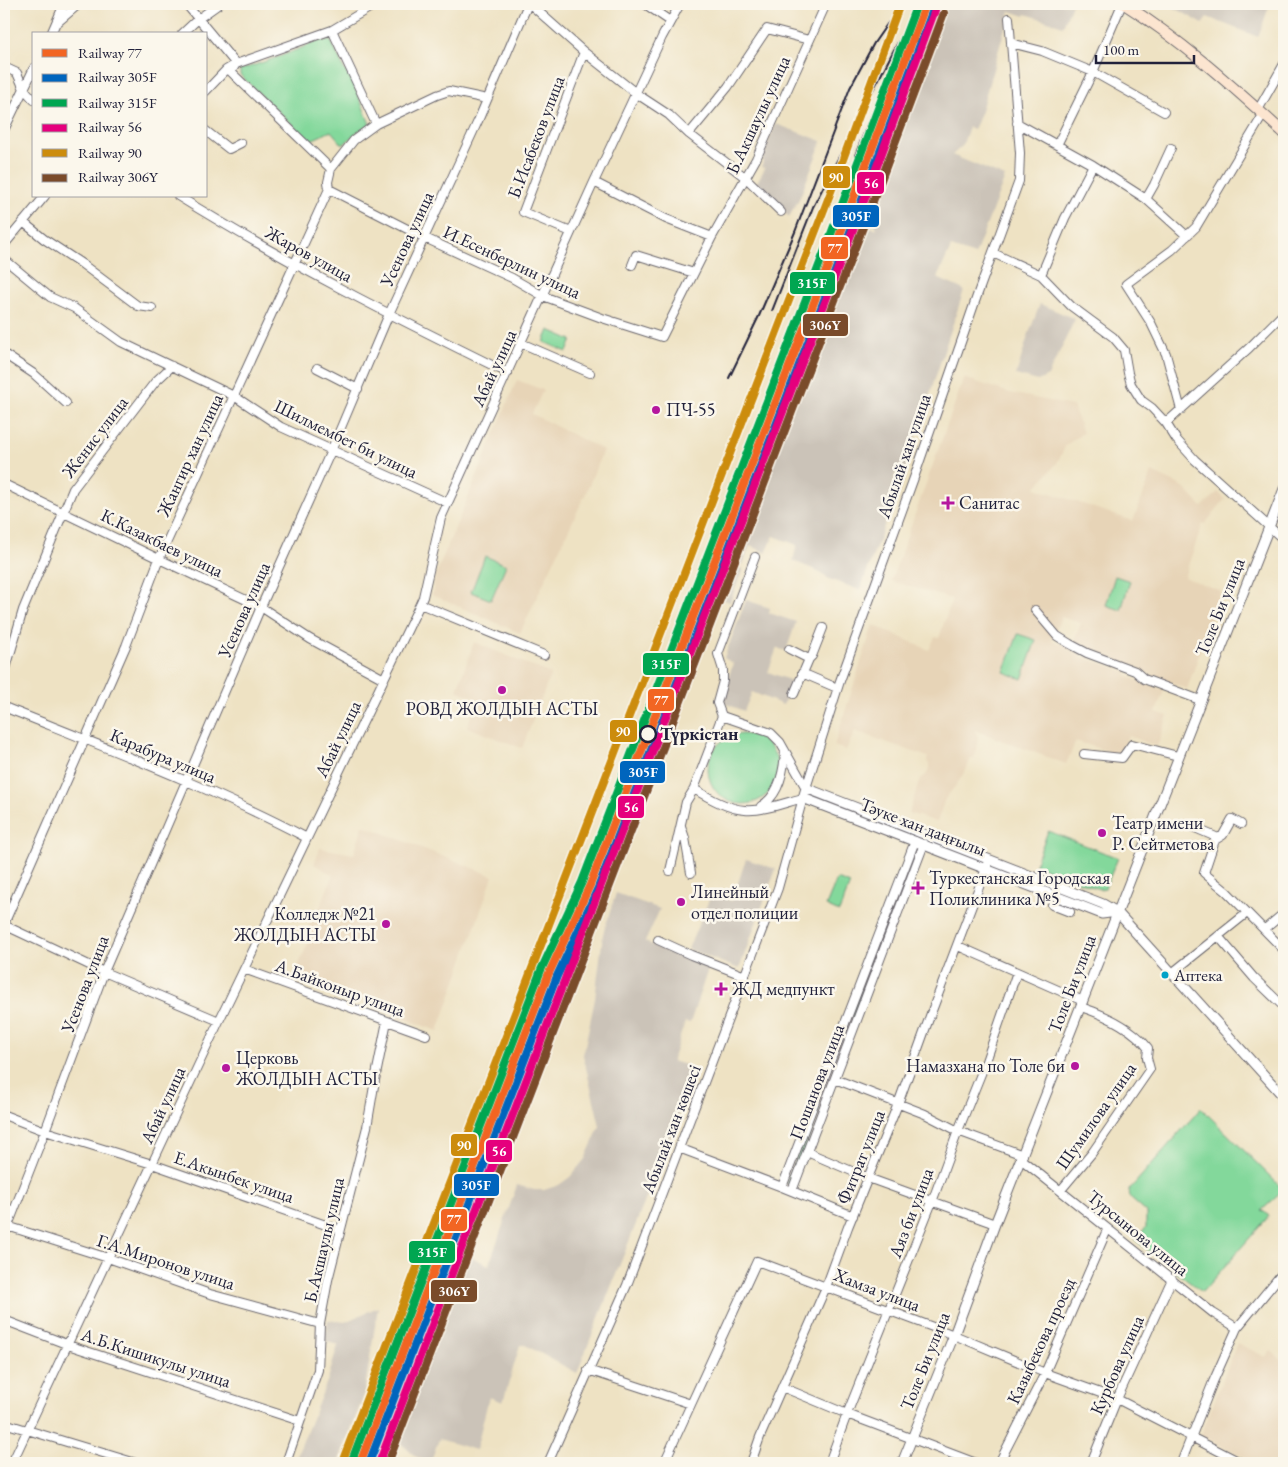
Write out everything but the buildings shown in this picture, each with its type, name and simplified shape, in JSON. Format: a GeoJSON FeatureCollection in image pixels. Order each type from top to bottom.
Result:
{"type":"FeatureCollection","features":[{"type":"Feature","properties":{"kind":"main road"},"geometry":{"type":"LineString","coordinates":[[1123,4],[1145,17],[1207,64],[1284,133]]}},
{"type":"Feature","properties":{"kind":"street"},"geometry":{"type":"LineString","coordinates":[[52,32],[64,4]]}},
{"type":"Feature","properties":{"kind":"street"},"geometry":{"type":"LineString","coordinates":[[56,24],[79,4]]}},
{"type":"Feature","properties":{"kind":"street"},"geometry":{"type":"LineString","coordinates":[[186,4],[236,64]]}},
{"type":"Feature","properties":{"kind":"street"},"geometry":{"type":"LineString","coordinates":[[184,32],[219,4]]}},
{"type":"Feature","properties":{"kind":"street"},"geometry":{"type":"LineString","coordinates":[[208,90],[226,70],[236,64],[332,30],[376,4]]}},
{"type":"Feature","properties":{"kind":"street"},"geometry":{"type":"LineString","coordinates":[[529,4],[636,94],[669,115],[689,134],[746,178],[781,212]]}},
{"type":"Feature","properties":{"kind":"street","name":"Усенова улица"},"geometry":{"type":"LineString","coordinates":[[4,1236],[6,1226],[45,1131],[104,972],[389,314],[425,238],[529,4]]}},
{"type":"Feature","properties":{"kind":"street"},"geometry":{"type":"LineString","coordinates":[[645,4],[670,21]]}},
{"type":"Feature","properties":{"kind":"street","name":"Абай улица"},"geometry":{"type":"LineString","coordinates":[[12,1463],[219,1021],[424,597],[441,518],[594,182],[670,21],[680,4]]}},
{"type":"Feature","properties":{"kind":"street","name":"Б.Акшаулы улица"},"geometry":{"type":"LineString","coordinates":[[662,337],[712,237],[756,159],[826,4]]}},
{"type":"Feature","properties":{"kind":"street"},"geometry":{"type":"LineString","coordinates":[[1057,145],[1123,4]]}},
{"type":"Feature","properties":{"kind":"street","name":"Абылай хан улица"},"geometry":{"type":"LineString","coordinates":[[803,798],[837,688],[912,484],[1019,181],[1020,153],[1008,18]]}},
{"type":"Feature","properties":{"kind":"street"},"geometry":{"type":"LineString","coordinates":[[689,134],[728,87],[767,29],[809,40]]}},
{"type":"Feature","properties":{"kind":"street"},"geometry":{"type":"LineString","coordinates":[[332,30],[376,124]]}},
{"type":"Feature","properties":{"kind":"street"},"geometry":{"type":"LineString","coordinates":[[1011,43],[1042,51],[1092,72],[1164,112]]}},
{"type":"Feature","properties":{"kind":"street","name":"Б.Исабеков улица"},"geometry":{"type":"LineString","coordinates":[[571,232],[524,212],[584,52]]}},
{"type":"Feature","properties":{"kind":"street"},"geometry":{"type":"LineString","coordinates":[[236,64],[231,72],[331,169],[354,140],[376,124],[437,95],[449,91],[487,98]]}},
{"type":"Feature","properties":{"kind":"street"},"geometry":{"type":"LineString","coordinates":[[1181,410],[1166,354],[1152,323],[1126,284],[1172,250],[1196,227],[1261,112],[1284,64]]}},
{"type":"Feature","properties":{"kind":"street"},"geometry":{"type":"LineString","coordinates":[[4,67],[17,73],[24,89],[32,98]]}},
{"type":"Feature","properties":{"kind":"street"},"geometry":{"type":"LineString","coordinates":[[4,130],[32,72]]}},
{"type":"Feature","properties":{"kind":"street"},"geometry":{"type":"LineString","coordinates":[[1017,123],[1093,165],[1146,199],[1187,236]]}},
{"type":"Feature","properties":{"kind":"street"},"geometry":{"type":"LineString","coordinates":[[208,133],[229,149],[241,142]]}},
{"type":"Feature","properties":{"kind":"street"},"geometry":{"type":"LineString","coordinates":[[1146,199],[1171,148]]}},
{"type":"Feature","properties":{"kind":"street"},"geometry":{"type":"LineString","coordinates":[[1041,274],[1065,218],[1093,165]]}},
{"type":"Feature","properties":{"kind":"street","name":"Жангир хан улица"},"geometry":{"type":"LineString","coordinates":[[4,924],[126,646],[159,559],[329,189],[328,182],[331,169]]}},
{"type":"Feature","properties":{"kind":"street"},"geometry":{"type":"LineString","coordinates":[[594,182],[666,219],[712,237]]}},
{"type":"Feature","properties":{"kind":"street","name":"И.Есенберлин улица"},"geometry":{"type":"LineString","coordinates":[[329,189],[425,238],[512,278],[543,296],[602,318],[662,337]]}},
{"type":"Feature","properties":{"kind":"street"},"geometry":{"type":"LineString","coordinates":[[4,245],[43,198]]}},
{"type":"Feature","properties":{"kind":"street","name":"Жаров улица"},"geometry":{"type":"LineString","coordinates":[[181,198],[294,263],[389,314],[508,373]]}},
{"type":"Feature","properties":{"kind":"street"},"geometry":{"type":"LineString","coordinates":[[23,222],[138,306],[152,308]]}},
{"type":"Feature","properties":{"kind":"street"},"geometry":{"type":"LineString","coordinates":[[993,253],[1041,274],[1071,306],[1113,337],[1124,350],[1128,373],[1136,393],[1166,423],[1176,439],[1195,460],[1284,540]]}},
{"type":"Feature","properties":{"kind":"street"},"geometry":{"type":"LineString","coordinates":[[632,265],[636,255],[694,274]]}},
{"type":"Feature","properties":{"kind":"street","name":"Шилмембет би улица"},"geometry":{"type":"LineString","coordinates":[[4,259],[50,297],[74,308],[121,342],[234,396],[281,427],[448,504]]}},
{"type":"Feature","properties":{"kind":"street"},"geometry":{"type":"LineString","coordinates":[[1166,423],[1249,348],[1284,313]]}},
{"type":"Feature","properties":{"kind":"street"},"geometry":{"type":"LineString","coordinates":[[521,343],[590,373]]}},
{"type":"Feature","properties":{"kind":"street"},"geometry":{"type":"LineString","coordinates":[[4,354],[34,374],[66,402]]}},
{"type":"Feature","properties":{"kind":"street","name":"Женис улица"},"geometry":{"type":"LineString","coordinates":[[4,675],[23,610],[73,488],[155,382],[172,366]]}},
{"type":"Feature","properties":{"kind":"street"},"geometry":{"type":"LineString","coordinates":[[317,368],[358,389]]}},
{"type":"Feature","properties":{"kind":"street","name":"К.Казакбаев улица"},"geometry":{"type":"LineString","coordinates":[[4,484],[261,607],[310,638],[384,679]]}},
{"type":"Feature","properties":{"kind":"street","name":"Толе Би улица"},"geometry":{"type":"LineString","coordinates":[[902,1463],[954,1335],[995,1224],[1023,1158],[1117,912],[1284,490]]}},
{"type":"Feature","properties":{"kind":"street"},"geometry":{"type":"LineString","coordinates":[[670,871],[686,802],[694,789],[722,716],[717,703],[723,682],[723,670],[718,654],[755,557]]}},
{"type":"Feature","properties":{"kind":"street"},"geometry":{"type":"LineString","coordinates":[[420,604],[544,655]]}},
{"type":"Feature","properties":{"kind":"street"},"geometry":{"type":"LineString","coordinates":[[1035,610],[1057,636],[1070,644],[1094,656],[1135,671],[1144,679],[1200,700]]}},
{"type":"Feature","properties":{"kind":"street"},"geometry":{"type":"LineString","coordinates":[[794,694],[823,628]]}},
{"type":"Feature","properties":{"kind":"street"},"geometry":{"type":"LineString","coordinates":[[789,649],[809,659]]}},
{"type":"Feature","properties":{"kind":"street"},"geometry":{"type":"LineString","coordinates":[[802,673],[837,688]]}},
{"type":"Feature","properties":{"kind":"street","name":"Карабура улица"},"geometry":{"type":"LineString","coordinates":[[4,707],[187,781],[307,838]]}},
{"type":"Feature","properties":{"kind":"street"},"geometry":{"type":"LineString","coordinates":[[722,716],[772,733],[780,742],[806,788]]}},
{"type":"Feature","properties":{"kind":"street"},"geometry":{"type":"LineString","coordinates":[[1084,754],[1122,758],[1132,744],[1178,756]]}},
{"type":"Feature","properties":{"kind":"street"},"geometry":{"type":"LineString","coordinates":[[755,810],[765,804],[775,794],[784,768],[785,751]]}},
{"type":"Feature","properties":{"kind":"street","name":"Тәуке хан даңғылы"},"geometry":{"type":"LineString","coordinates":[[806,788],[988,864]]}},
{"type":"Feature","properties":{"kind":"street"},"geometry":{"type":"LineString","coordinates":[[694,789],[720,803],[745,810],[755,810],[803,798]]}},
{"type":"Feature","properties":{"kind":"street","name":"Тәуке хан даңғылы"},"geometry":{"type":"LineString","coordinates":[[803,798],[915,841],[1103,904],[1117,912],[1284,1097]]}},
{"type":"Feature","properties":{"kind":"street","name":"Абылай хан көшесі"},"geometry":{"type":"LineString","coordinates":[[548,1463],[627,1285],[778,888],[803,798]]}},
{"type":"Feature","properties":{"kind":"street"},"geometry":{"type":"LineString","coordinates":[[1241,824],[1232,819],[1223,835],[1215,840],[1204,873],[1227,892],[1284,950]]}},
{"type":"Feature","properties":{"kind":"street"},"geometry":{"type":"LineString","coordinates":[[681,824],[691,873]]}},
{"type":"Feature","properties":{"kind":"street"},"geometry":{"type":"LineString","coordinates":[[1188,825],[1216,837],[1215,840]]}},
{"type":"Feature","properties":{"kind":"street","name":"Пошанова улица"},"geometry":{"type":"LineString","coordinates":[[782,1187],[915,841]]}},
{"type":"Feature","properties":{"kind":"street","name":"Пошанова улица"},"geometry":{"type":"LineString","coordinates":[[792,1191],[924,844]]}},
{"type":"Feature","properties":{"kind":"street","name":"Фитрат улица"},"geometry":{"type":"LineString","coordinates":[[751,1463],[826,1287],[898,1104],[988,864]]}},
{"type":"Feature","properties":{"kind":"street"},"geometry":{"type":"LineString","coordinates":[[1052,905],[1070,912]]}},
{"type":"Feature","properties":{"kind":"street"},"geometry":{"type":"LineString","coordinates":[[1172,973],[1247,913]]}},
{"type":"Feature","properties":{"kind":"street"},"geometry":{"type":"LineString","coordinates":[[1265,929],[1284,913]]}},
{"type":"Feature","properties":{"kind":"street"},"geometry":{"type":"LineString","coordinates":[[4,924],[104,972],[219,1021]]}},
{"type":"Feature","properties":{"kind":"street"},"geometry":{"type":"LineString","coordinates":[[1218,936],[1254,978],[1284,1006]]}},
{"type":"Feature","properties":{"kind":"street"},"geometry":{"type":"LineString","coordinates":[[658,940],[745,976]]}},
{"type":"Feature","properties":{"kind":"street","name":"Шумилова улица"},"geometry":{"type":"LineString","coordinates":[[958,946],[1017,972],[1116,1022],[1141,1039],[1148,1048],[1147,1058],[1150,1069],[1092,1153],[1061,1190]]}},
{"type":"Feature","properties":{"kind":"street","name":"А.Байконыр улица"},"geometry":{"type":"LineString","coordinates":[[244,970],[426,1035]]}},
{"type":"Feature","properties":{"kind":"street","name":"Аяз би улица"},"geometry":{"type":"LineString","coordinates":[[830,1463],[847,1414],[985,1064],[1017,972]]}},
{"type":"Feature","properties":{"kind":"street","name":"Б.Акшаулы улица"},"geometry":{"type":"LineString","coordinates":[[286,1463],[318,1370],[320,1324],[328,1280],[368,1127],[374,1080],[387,1021]]}},
{"type":"Feature","properties":{"kind":"street","name":"Турсынова улица"},"geometry":{"type":"LineString","coordinates":[[835,1078],[925,1114],[958,1131],[1023,1158],[1107,1230],[1213,1313],[1237,1328]]}},
{"type":"Feature","properties":{"kind":"street","name":"Е.Акынбек улица"},"geometry":{"type":"LineString","coordinates":[[4,1115],[45,1131],[152,1164],[340,1230]]}},
{"type":"Feature","properties":{"kind":"street"},"geometry":{"type":"LineString","coordinates":[[679,1148],[853,1216]]}},
{"type":"Feature","properties":{"kind":"street"},"geometry":{"type":"LineString","coordinates":[[807,1152],[868,1178],[995,1224]]}},
{"type":"Feature","properties":{"kind":"street","name":"Г.А.Миронов улица"},"geometry":{"type":"LineString","coordinates":[[6,1226],[108,1258],[210,1294],[320,1324]]}},
{"type":"Feature","properties":{"kind":"street","name":"Казыбекова проезд"},"geometry":{"type":"LineString","coordinates":[[999,1463],[1045,1372],[1107,1230]]}},
{"type":"Feature","properties":{"kind":"street","name":"Хамза улица"},"geometry":{"type":"LineString","coordinates":[[664,1463],[757,1262],[954,1335],[1117,1399],[1242,1463]]}},
{"type":"Feature","properties":{"kind":"street"},"geometry":{"type":"LineString","coordinates":[[1181,1463],[1212,1382],[1237,1328],[1284,1271]]}},
{"type":"Feature","properties":{"kind":"street","name":"Курбова улица"},"geometry":{"type":"LineString","coordinates":[[1091,1463],[1117,1399],[1172,1279]]}},
{"type":"Feature","properties":{"kind":"street","name":"А.Б.Кишикулы улица"},"geometry":{"type":"LineString","coordinates":[[4,1320],[68,1345],[300,1421]]}},
{"type":"Feature","properties":{"kind":"street"},"geometry":{"type":"LineString","coordinates":[[588,1370],[691,1404]]}},
{"type":"Feature","properties":{"kind":"street"},"geometry":{"type":"LineString","coordinates":[[782,1387],[976,1463]]}},
{"type":"Feature","properties":{"kind":"street"},"geometry":{"type":"LineString","coordinates":[[4,1423],[136,1463]]}},
{"type":"Feature","properties":{"kind":"shaded area"},"geometry":{"type":"Polygon","coordinates":[[[939,4],[1072,4],[1063,26],[1010,11],[978,121],[974,129],[969,127],[962,146],[952,155],[1005,177],[975,255],[951,247],[937,278],[964,290],[904,473],[896,472],[892,487],[898,489],[860,590],[829,579],[813,569],[793,561],[797,545],[774,536],[766,553],[750,545],[743,565],[722,557],[782,409],[811,312],[836,299],[851,261],[847,259],[848,248],[860,222],[877,230],[875,222],[878,198],[882,183],[887,184],[892,149],[900,116],[939,4]]]}},
{"type":"Feature","properties":{"kind":"shaded area"},"geometry":{"type":"Polygon","coordinates":[[[1168,4],[1270,4],[1258,37],[1207,17],[1203,24],[1168,4]]]}},
{"type":"Feature","properties":{"kind":"shaded area"},"geometry":{"type":"Polygon","coordinates":[[[776,124],[822,141],[800,197],[789,217],[756,184],[765,168],[762,167],[764,152],[776,124]]]}},
{"type":"Feature","properties":{"kind":"shaded area"},"geometry":{"type":"Polygon","coordinates":[[[1040,304],[1075,319],[1048,376],[1038,381],[1016,375],[1040,304]]]}},
{"type":"Feature","properties":{"kind":"shaded area"},"geometry":{"type":"Polygon","coordinates":[[[964,378],[1010,393],[1073,406],[1083,433],[1066,445],[1057,463],[1035,488],[1133,521],[1152,472],[1182,486],[1202,507],[1218,492],[1225,499],[1205,524],[1203,523],[1184,577],[1221,591],[1187,689],[1073,644],[1081,623],[1061,617],[1052,640],[1081,652],[1083,657],[1128,672],[1127,676],[1164,690],[1156,712],[1168,716],[1157,747],[1128,735],[1120,755],[1076,741],[1066,764],[974,730],[978,737],[975,756],[970,760],[957,784],[945,799],[937,822],[909,813],[920,779],[927,774],[930,765],[927,761],[928,757],[855,731],[846,750],[834,746],[873,625],[929,650],[935,637],[939,638],[952,599],[891,581],[964,378]]]}},
{"type":"Feature","properties":{"kind":"shaded area"},"geometry":{"type":"Polygon","coordinates":[[[517,380],[543,390],[532,414],[603,450],[585,495],[520,633],[432,595],[435,576],[517,380]]]}},
{"type":"Feature","properties":{"kind":"shaded area"},"geometry":{"type":"Polygon","coordinates":[[[722,561],[743,569],[730,602],[717,597],[721,584],[713,580],[722,561]]]}},
{"type":"Feature","properties":{"kind":"shaded area"},"geometry":{"type":"Polygon","coordinates":[[[746,600],[770,608],[769,613],[796,622],[786,651],[777,648],[768,672],[792,681],[783,705],[752,692],[744,711],[721,702],[733,663],[724,658],[746,600]]]}},
{"type":"Feature","properties":{"kind":"shaded area"},"geometry":{"type":"Polygon","coordinates":[[[474,642],[551,674],[522,748],[467,727],[477,699],[457,690],[474,642]]]}},
{"type":"Feature","properties":{"kind":"shaded area"},"geometry":{"type":"Polygon","coordinates":[[[363,825],[493,876],[438,1031],[293,978],[312,934],[307,932],[312,916],[316,917],[333,875],[314,864],[320,848],[354,854],[363,825]]]}},
{"type":"Feature","properties":{"kind":"shaded area"},"geometry":{"type":"Polygon","coordinates":[[[746,859],[776,869],[739,969],[688,949],[712,893],[732,901],[746,859]]]}},
{"type":"Feature","properties":{"kind":"shaded area"},"geometry":{"type":"Polygon","coordinates":[[[616,893],[660,909],[645,942],[709,966],[690,1023],[685,1022],[672,1061],[691,1067],[694,1077],[577,1373],[525,1345],[520,1345],[503,1402],[489,1397],[476,1450],[439,1439],[430,1463],[415,1456],[396,1439],[466,1255],[489,1265],[517,1185],[534,1190],[544,1190],[559,1185],[570,1177],[585,1159],[600,1126],[583,1055],[595,999],[603,934],[616,893]]]}},
{"type":"Feature","properties":{"kind":"shaded area"},"geometry":{"type":"Polygon","coordinates":[[[378,1307],[364,1395],[338,1463],[294,1463],[328,1379],[338,1345],[324,1341],[328,1320],[345,1322],[378,1307]]]}},
{"type":"Feature","properties":{"kind":"shaded area"},"geometry":{"type":"Polygon","coordinates":[[[1237,1343],[1266,1357],[1271,1351],[1284,1362],[1284,1463],[1255,1463],[1201,1435],[1237,1343]]]}},
{"type":"Feature","properties":{"kind":"green space"},"geometry":{"type":"Polygon","coordinates":[[[321,40],[331,41],[344,69],[352,80],[370,124],[357,132],[343,145],[331,131],[309,141],[240,75],[240,70],[321,40]]]}},
{"type":"Feature","properties":{"kind":"green space"},"geometry":{"type":"Polygon","coordinates":[[[549,330],[572,340],[567,352],[544,342],[549,330]]]}},
{"type":"Feature","properties":{"kind":"green space"},"geometry":{"type":"Polygon","coordinates":[[[485,556],[506,565],[491,600],[471,592],[485,556]]]}},
{"type":"Feature","properties":{"kind":"green space"},"geometry":{"type":"Polygon","coordinates":[[[1115,576],[1130,581],[1121,610],[1106,605],[1115,576]]]}},
{"type":"Feature","properties":{"kind":"green space"},"geometry":{"type":"Polygon","coordinates":[[[1018,634],[1036,640],[1022,679],[1004,672],[1018,634]]]}},
{"type":"Feature","properties":{"kind":"green space"},"geometry":{"type":"Polygon","coordinates":[[[743,734],[756,737],[768,744],[775,756],[778,769],[775,782],[768,794],[756,801],[743,804],[730,801],[718,794],[711,782],[708,769],[711,756],[718,744],[730,737],[743,734]]]}},
{"type":"Feature","properties":{"kind":"green space"},"geometry":{"type":"Polygon","coordinates":[[[1048,831],[1118,858],[1105,888],[1099,889],[1035,865],[1048,831]]]}},
{"type":"Feature","properties":{"kind":"green space"},"geometry":{"type":"Polygon","coordinates":[[[837,879],[850,884],[839,912],[826,906],[837,879]]]}},
{"type":"Feature","properties":{"kind":"green space"},"geometry":{"type":"Polygon","coordinates":[[[891,909],[896,911],[855,1018],[852,1018],[850,1016],[891,909]]]}},
{"type":"Feature","properties":{"kind":"green space"},"geometry":{"type":"Polygon","coordinates":[[[815,1107],[820,1109],[791,1185],[786,1183],[815,1107]]]}},
{"type":"Feature","properties":{"kind":"green space"},"geometry":{"type":"Polygon","coordinates":[[[1201,1108],[1284,1190],[1262,1210],[1269,1216],[1202,1292],[1135,1240],[1146,1227],[1146,1212],[1130,1198],[1129,1190],[1201,1108]]]}},
{"type":"Feature","properties":{"kind":"railway"},"geometry":{"type":"LineString","coordinates":[[729,378],[759,316],[795,232],[850,88],[874,43],[901,4]]}},
{"type":"Feature","properties":{"kind":"railway"},"geometry":{"type":"LineString","coordinates":[[899,41],[914,4]]}},
{"type":"Feature","properties":{"kind":"railway"},"geometry":{"type":"LineString","coordinates":[[737,535],[786,409],[822,293],[851,228],[872,161],[932,4]]}},
{"type":"Feature","properties":{"kind":"railway"},"geometry":{"type":"LineString","coordinates":[[772,311],[813,207],[901,36]]}},
{"type":"Feature","properties":{"kind":"railway"},"geometry":{"type":"LineString","coordinates":[[897,144],[921,50]]}},
{"type":"Feature","properties":{"kind":"railway"},"geometry":{"type":"LineString","coordinates":[[855,155],[881,90]]}},
{"type":"Feature","properties":{"kind":"railway"},"geometry":{"type":"LineString","coordinates":[[415,1318],[433,1259]]}},
{"type":"Feature","properties":{"kind":"rail line","name":"90"},"geometry":{"type":"LineString","coordinates":[[344,1457],[835,181],[900,4]]}},
{"type":"Feature","properties":{"kind":"rail line","name":"315F"},"geometry":{"type":"LineString","coordinates":[[352,1460],[541,970],[582,882],[828,242],[917,4]]}},
{"type":"Feature","properties":{"kind":"rail line","name":"77"},"geometry":{"type":"LineString","coordinates":[[360,1463],[549,973],[590,885],[836,245],[926,4]]}},
{"type":"Feature","properties":{"kind":"rail line","name":"305F"},"geometry":{"type":"LineString","coordinates":[[369,1463],[557,976],[598,888],[844,248],[934,7]]}},
{"type":"Feature","properties":{"kind":"rail line","name":"56"},"geometry":{"type":"LineString","coordinates":[[379,1463],[867,193],[935,10]]}},
{"type":"Feature","properties":{"kind":"rail line","name":"306Y"},"geometry":{"type":"LineString","coordinates":[[388,1463],[944,13]]}},
{"type":"Feature","properties":{"kind":"place","name":"ПЧ-55"},"geometry":{"type":"Point","coordinates":[656,410]}},
{"type":"Feature","properties":{"kind":"place","name":"Санитас"},"geometry":{"type":"Point","coordinates":[948,503]}},
{"type":"Feature","properties":{"kind":"place","name":"РОВД ЖОЛДЫН АСТЫ"},"geometry":{"type":"Point","coordinates":[502,690]}},
{"type":"Feature","properties":{"kind":"place","name":"Түркістан"},"geometry":{"type":"Point","coordinates":[648,734]}},
{"type":"Feature","properties":{"kind":"place","name":"Театр имени Р. Сейтметова"},"geometry":{"type":"Point","coordinates":[1102,833]}},
{"type":"Feature","properties":{"kind":"place","name":"Туркестанская Городская Поликлиника №5"},"geometry":{"type":"Point","coordinates":[918,888]}},
{"type":"Feature","properties":{"kind":"place","name":"Линейный отдел полиции"},"geometry":{"type":"Point","coordinates":[681,902]}},
{"type":"Feature","properties":{"kind":"place","name":"Колледж №21 ЖОЛДЫН АСТЫ"},"geometry":{"type":"Point","coordinates":[386,924]}},
{"type":"Feature","properties":{"kind":"place","name":"Аптека"},"geometry":{"type":"Point","coordinates":[1165,975]}},
{"type":"Feature","properties":{"kind":"place","name":"ЖД медпункт"},"geometry":{"type":"Point","coordinates":[721,989]}},
{"type":"Feature","properties":{"kind":"place","name":"Намазхана по Толе би"},"geometry":{"type":"Point","coordinates":[1075,1066]}},
{"type":"Feature","properties":{"kind":"place","name":"Церковь ЖОЛДЫН АСТЫ"},"geometry":{"type":"Point","coordinates":[226,1068]}}]}
